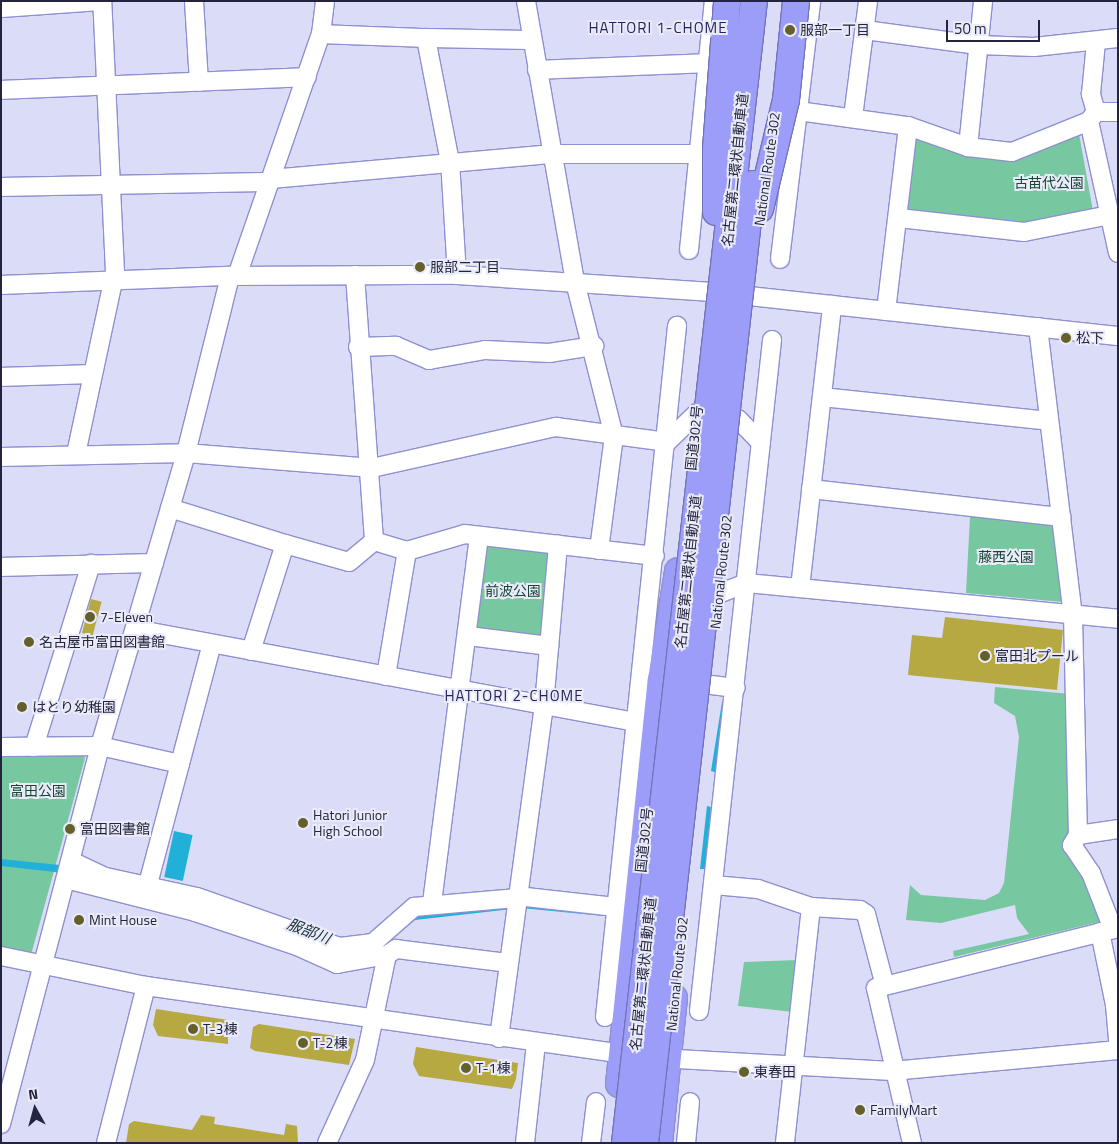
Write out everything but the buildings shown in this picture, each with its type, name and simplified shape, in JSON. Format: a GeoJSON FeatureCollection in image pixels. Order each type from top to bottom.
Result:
{"type":"FeatureCollection","features":[{"type":"Feature","properties":{"kind":"highway"},"geometry":{"type":"LineString","coordinates":[[727,1],[716,149],[735,310]]}},
{"type":"Feature","properties":{"kind":"highway","name":"国道302号"},"geometry":{"type":"LineString","coordinates":[[612,1143],[661,680],[712,292],[722,128],[736,1]]}},
{"type":"Feature","properties":{"kind":"highway","name":"名古屋第二環状自動車道"},"geometry":{"type":"LineString","coordinates":[[626,1143],[735,310],[754,1]]}},
{"type":"Feature","properties":{"kind":"highway","name":"名古屋第二環状自動車道"},"geometry":{"type":"LineString","coordinates":[[645,1143],[735,310],[771,1]]}},
{"type":"Feature","properties":{"kind":"highway","name":"National Route 302"},"geometry":{"type":"LineString","coordinates":[[659,1143],[738,419],[735,310],[774,123],[788,1]]}},
{"type":"Feature","properties":{"kind":"highway"},"geometry":{"type":"LineString","coordinates":[[735,310],[786,100],[796,1]]}},
{"type":"Feature","properties":{"kind":"street"},"geometry":{"type":"LineString","coordinates":[[1,8],[102,1],[115,280],[92,374],[76,454]]}},
{"type":"Feature","properties":{"kind":"street"},"geometry":{"type":"LineString","coordinates":[[194,1],[199,82]]}},
{"type":"Feature","properties":{"kind":"street"},"geometry":{"type":"LineString","coordinates":[[1,1124],[100,746],[186,453],[233,276],[307,77],[321,34],[324,1]]}},
{"type":"Feature","properties":{"kind":"street"},"geometry":{"type":"LineString","coordinates":[[526,1],[531,40],[575,282],[594,346],[614,436],[599,550]]}},
{"type":"Feature","properties":{"kind":"street"},"geometry":{"type":"LineString","coordinates":[[689,250],[698,154],[706,100],[714,1]]}},
{"type":"Feature","properties":{"kind":"street"},"geometry":{"type":"LineString","coordinates":[[780,260],[812,1]]}},
{"type":"Feature","properties":{"kind":"street"},"geometry":{"type":"LineString","coordinates":[[853,117],[868,1]]}},
{"type":"Feature","properties":{"kind":"street"},"geometry":{"type":"LineString","coordinates":[[968,147],[983,1]]}},
{"type":"Feature","properties":{"kind":"street"},"geometry":{"type":"LineString","coordinates":[[865,30],[978,45],[1096,42],[1118,38]]}},
{"type":"Feature","properties":{"kind":"street"},"geometry":{"type":"LineString","coordinates":[[321,34],[531,40]]}},
{"type":"Feature","properties":{"kind":"street"},"geometry":{"type":"LineString","coordinates":[[426,38],[450,162],[457,275]]}},
{"type":"Feature","properties":{"kind":"street"},"geometry":{"type":"LineString","coordinates":[[1096,42],[1091,94],[1092,116],[1118,253]]}},
{"type":"Feature","properties":{"kind":"street"},"geometry":{"type":"LineString","coordinates":[[537,70],[708,63]]}},
{"type":"Feature","properties":{"kind":"street"},"geometry":{"type":"LineString","coordinates":[[1,90],[307,77]]}},
{"type":"Feature","properties":{"kind":"street"},"geometry":{"type":"LineString","coordinates":[[706,100],[722,128]]}},
{"type":"Feature","properties":{"kind":"street"},"geometry":{"type":"LineString","coordinates":[[774,123],[799,103]]}},
{"type":"Feature","properties":{"kind":"street"},"geometry":{"type":"LineString","coordinates":[[799,103],[853,117],[908,126],[968,147],[1012,152],[1092,116],[1118,112]]}},
{"type":"Feature","properties":{"kind":"street"},"geometry":{"type":"LineString","coordinates":[[886,310],[899,218],[908,126]]}},
{"type":"Feature","properties":{"kind":"street"},"geometry":{"type":"LineString","coordinates":[[1,187],[270,180],[553,154],[698,154]]}},
{"type":"Feature","properties":{"kind":"street"},"geometry":{"type":"LineString","coordinates":[[899,218],[1024,232],[1110,215]]}},
{"type":"Feature","properties":{"kind":"street"},"geometry":{"type":"LineString","coordinates":[[355,275],[358,347],[372,468],[374,541]]}},
{"type":"Feature","properties":{"kind":"street"},"geometry":{"type":"LineString","coordinates":[[1,285],[233,276],[457,275],[712,292],[735,310],[832,305],[1118,336]]}},
{"type":"Feature","properties":{"kind":"street"},"geometry":{"type":"LineString","coordinates":[[800,588],[832,305]]}},
{"type":"Feature","properties":{"kind":"street"},"geometry":{"type":"LineString","coordinates":[[605,1017],[667,442],[677,326]]}},
{"type":"Feature","properties":{"kind":"street"},"geometry":{"type":"LineString","coordinates":[[1038,327],[1073,615],[1078,835],[1072,845],[1091,873],[1110,930],[1118,1042]]}},
{"type":"Feature","properties":{"kind":"street"},"geometry":{"type":"LineString","coordinates":[[699,1011],[736,688],[772,340]]}},
{"type":"Feature","properties":{"kind":"street"},"geometry":{"type":"LineString","coordinates":[[358,347],[396,346],[429,360],[485,350],[549,353],[594,346]]}},
{"type":"Feature","properties":{"kind":"street"},"geometry":{"type":"LineString","coordinates":[[1,377],[92,374]]}},
{"type":"Feature","properties":{"kind":"street"},"geometry":{"type":"LineString","coordinates":[[822,397],[1049,421]]}},
{"type":"Feature","properties":{"kind":"street"},"geometry":{"type":"LineString","coordinates":[[667,442],[697,413]]}},
{"type":"Feature","properties":{"kind":"street"},"geometry":{"type":"LineString","coordinates":[[738,419],[761,443]]}},
{"type":"Feature","properties":{"kind":"street"},"geometry":{"type":"LineString","coordinates":[[1,457],[186,453],[372,468],[528,431],[556,427],[667,442]]}},
{"type":"Feature","properties":{"kind":"street"},"geometry":{"type":"LineString","coordinates":[[811,489],[1061,517]]}},
{"type":"Feature","properties":{"kind":"street"},"geometry":{"type":"LineString","coordinates":[[170,508],[349,562],[374,541]]}},
{"type":"Feature","properties":{"kind":"street"},"geometry":{"type":"LineString","coordinates":[[374,541],[407,551],[465,534],[655,556]]}},
{"type":"Feature","properties":{"kind":"street"},"geometry":{"type":"LineString","coordinates":[[432,902],[462,690],[479,536]]}},
{"type":"Feature","properties":{"kind":"street"},"geometry":{"type":"LineString","coordinates":[[251,651],[285,544]]}},
{"type":"Feature","properties":{"kind":"street"},"geometry":{"type":"LineString","coordinates":[[499,1038],[544,705],[558,545]]}},
{"type":"Feature","properties":{"kind":"street"},"geometry":{"type":"LineString","coordinates":[[386,676],[407,551]]}},
{"type":"Feature","properties":{"kind":"street"},"geometry":{"type":"LineString","coordinates":[[1,567],[154,563]]}},
{"type":"Feature","properties":{"kind":"street"},"geometry":{"type":"LineString","coordinates":[[34,747],[91,564]]}},
{"type":"Feature","properties":{"kind":"street"},"geometry":{"type":"LineString","coordinates":[[718,594],[747,583],[1118,619]]}},
{"type":"Feature","properties":{"kind":"street"},"geometry":{"type":"LineString","coordinates":[[134,629],[636,722]]}},
{"type":"Feature","properties":{"kind":"street"},"geometry":{"type":"LineString","coordinates":[[468,636],[549,646]]}},
{"type":"Feature","properties":{"kind":"street"},"geometry":{"type":"LineString","coordinates":[[148,884],[212,644]]}},
{"type":"Feature","properties":{"kind":"street"},"geometry":{"type":"LineString","coordinates":[[661,680],[736,688]]}},
{"type":"Feature","properties":{"kind":"street"},"geometry":{"type":"LineString","coordinates":[[1,747],[100,746],[180,764]]}},
{"type":"Feature","properties":{"kind":"street"},"geometry":{"type":"LineString","coordinates":[[1078,835],[1118,829]]}},
{"type":"Feature","properties":{"kind":"street"},"geometry":{"type":"LineString","coordinates":[[69,869],[297,946],[336,964],[379,950],[414,907],[432,902],[516,902],[616,907]]}},
{"type":"Feature","properties":{"kind":"street"},"geometry":{"type":"LineString","coordinates":[[69,869],[148,884],[340,948],[396,949],[508,963]]}},
{"type":"Feature","properties":{"kind":"street"},"geometry":{"type":"LineString","coordinates":[[714,885],[758,889],[811,907],[860,910],[866,914],[884,986]]}},
{"type":"Feature","properties":{"kind":"street"},"geometry":{"type":"LineString","coordinates":[[785,1143],[811,907]]}},
{"type":"Feature","properties":{"kind":"street"},"geometry":{"type":"LineString","coordinates":[[613,929],[631,958]]}},
{"type":"Feature","properties":{"kind":"street"},"geometry":{"type":"LineString","coordinates":[[912,1143],[892,1071],[876,988],[1110,930]]}},
{"type":"Feature","properties":{"kind":"street"},"geometry":{"type":"LineString","coordinates":[[327,1143],[352,1094],[374,1018],[379,950]]}},
{"type":"Feature","properties":{"kind":"street"},"geometry":{"type":"LineString","coordinates":[[1,956],[146,986],[374,1018],[536,1044],[668,1059],[892,1071],[1118,1050]]}},
{"type":"Feature","properties":{"kind":"street"},"geometry":{"type":"LineString","coordinates":[[106,1143],[146,986]]}},
{"type":"Feature","properties":{"kind":"street"},"geometry":{"type":"LineString","coordinates":[[524,1143],[536,1044]]}},
{"type":"Feature","properties":{"kind":"street"},"geometry":{"type":"LineString","coordinates":[[591,1143],[596,1102]]}},
{"type":"Feature","properties":{"kind":"street"},"geometry":{"type":"LineString","coordinates":[[686,1143],[690,1102]]}},
{"type":"Feature","properties":{"kind":"green space","name":"古苗代公園"},"geometry":{"type":"Polygon","coordinates":[[[1079,134],[1093,211],[1024,227],[908,213],[904,207],[916,135],[967,153],[1079,134]]]}},
{"type":"Feature","properties":{"kind":"green space","name":"藤西公園"},"geometry":{"type":"Polygon","coordinates":[[[975,514],[1057,525],[1063,602],[966,593],[970,517],[975,514]]]}},
{"type":"Feature","properties":{"kind":"green space","name":"前波公園"},"geometry":{"type":"Polygon","coordinates":[[[484,544],[551,552],[541,639],[473,630],[484,544]]]}},
{"type":"Feature","properties":{"kind":"green space"},"geometry":{"type":"Polygon","coordinates":[[[995,687],[1070,694],[1073,832],[1107,920],[954,957],[953,951],[1029,934],[1017,918],[1015,905],[941,923],[906,920],[910,885],[921,895],[985,900],[999,893],[1004,883],[1019,737],[1015,716],[994,703],[995,687]]]}},
{"type":"Feature","properties":{"kind":"green space","name":"富田公園"},"geometry":{"type":"Polygon","coordinates":[[[81,752],[85,758],[31,955],[1,949],[1,753],[81,752]]]}},
{"type":"Feature","properties":{"kind":"green space"},"geometry":{"type":"Polygon","coordinates":[[[799,960],[793,1012],[738,1006],[744,962],[799,960]]]}},
{"type":"Feature","properties":{"kind":"water"},"geometry":{"type":"Polygon","coordinates":[[[722,702],[726,702],[715,772],[711,771],[722,702]]]}},
{"type":"Feature","properties":{"kind":"water"},"geometry":{"type":"Polygon","coordinates":[[[707,806],[711,807],[705,869],[700,869],[707,806]]]}},
{"type":"Feature","properties":{"kind":"water"},"geometry":{"type":"Polygon","coordinates":[[[174,831],[193,835],[183,881],[164,877],[174,831]]]}},
{"type":"Feature","properties":{"kind":"water"},"geometry":{"type":"Polygon","coordinates":[[[1,859],[79,867],[106,880],[195,900],[341,953],[371,949],[412,915],[434,909],[524,901],[604,910],[604,916],[521,908],[415,920],[373,954],[341,959],[196,908],[55,872],[1,866],[1,859]]]}},
{"type":"Feature","properties":{"kind":"place","name":"服部一丁目"},"geometry":{"type":"Point","coordinates":[790,30]}},
{"type":"Feature","properties":{"kind":"place","name":"服部二丁目"},"geometry":{"type":"Point","coordinates":[420,267]}},
{"type":"Feature","properties":{"kind":"place","name":"松下"},"geometry":{"type":"Point","coordinates":[1066,338]}},
{"type":"Feature","properties":{"kind":"place","name":"7-Eleven"},"geometry":{"type":"Point","coordinates":[90,617]}},
{"type":"Feature","properties":{"kind":"place","name":"名古屋市富田図書館"},"geometry":{"type":"Point","coordinates":[29,642]}},
{"type":"Feature","properties":{"kind":"place","name":"富田北プール"},"geometry":{"type":"Point","coordinates":[985,656]}},
{"type":"Feature","properties":{"kind":"place","name":"はとり幼稚園"},"geometry":{"type":"Point","coordinates":[22,707]}},
{"type":"Feature","properties":{"kind":"place","name":"Hatori Junior High School"},"geometry":{"type":"Point","coordinates":[303,823]}},
{"type":"Feature","properties":{"kind":"place","name":"富田図書館"},"geometry":{"type":"Point","coordinates":[70,829]}},
{"type":"Feature","properties":{"kind":"place","name":"Mint House"},"geometry":{"type":"Point","coordinates":[79,920]}},
{"type":"Feature","properties":{"kind":"place","name":"T-3棟"},"geometry":{"type":"Point","coordinates":[193,1029]}},
{"type":"Feature","properties":{"kind":"place","name":"T-2棟"},"geometry":{"type":"Point","coordinates":[303,1043]}},
{"type":"Feature","properties":{"kind":"place","name":"T-1棟"},"geometry":{"type":"Point","coordinates":[466,1068]}},
{"type":"Feature","properties":{"kind":"place","name":"東春田"},"geometry":{"type":"Point","coordinates":[744,1072]}},
{"type":"Feature","properties":{"kind":"place","name":"FamilyMart"},"geometry":{"type":"Point","coordinates":[860,1110]}},
{"type":"Feature","properties":{"kind":"district","name":"HATTORI 1-CHOME"},"geometry":{"type":"Point","coordinates":[658,28]}},
{"type":"Feature","properties":{"kind":"district","name":"HATTORI 2-CHOME"},"geometry":{"type":"Point","coordinates":[514,696]}},
{"type":"Feature","properties":{"kind":"water label","name":"服部川"},"geometry":{"type":"Point","coordinates":[309,931]}}]}
